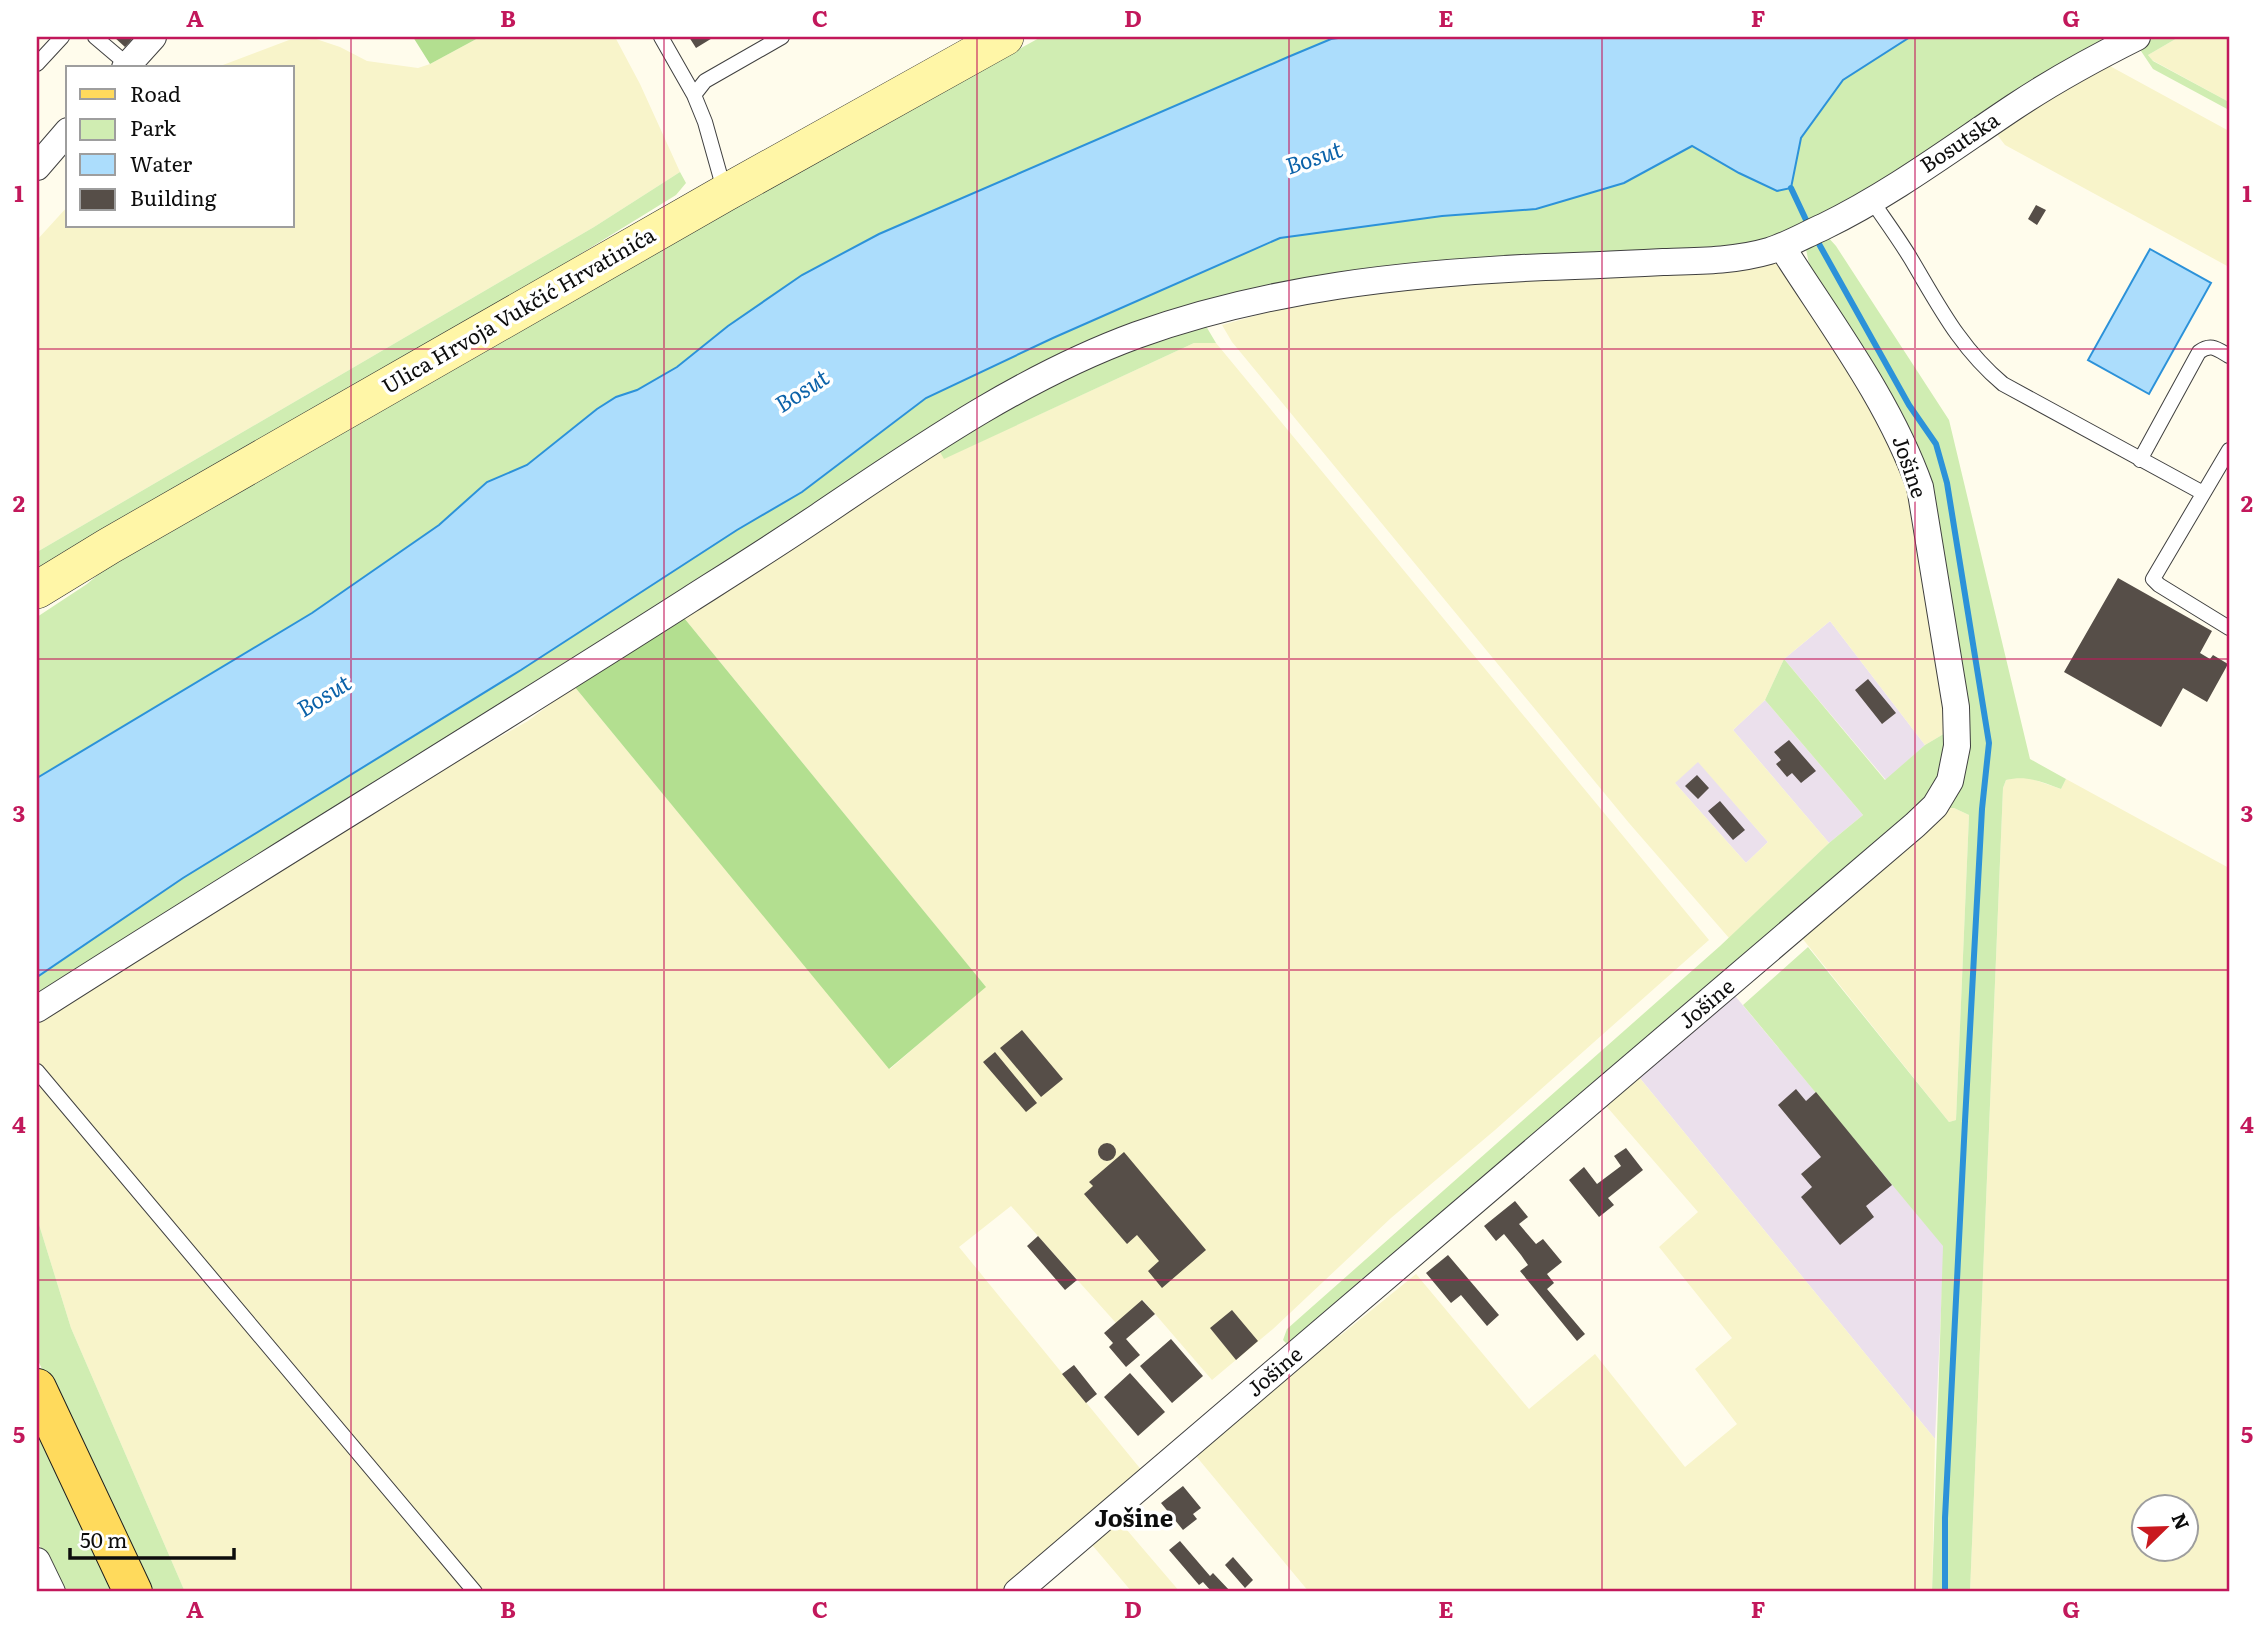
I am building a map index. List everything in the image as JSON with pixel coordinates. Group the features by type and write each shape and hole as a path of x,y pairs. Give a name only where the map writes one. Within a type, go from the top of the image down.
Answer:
{"main road":[{"name":"Ulica Hrvoja Vukčić Hrvatinića","path":"37,590 121,539 725,193 1005,37"},
{"path":"37,1388 133,1592"}],"street":[{"path":"127,66 153,37"},
{"name":"Bosutska","path":"37,1009 490,728 804,526 946,430 1014,392 1134,336 1201,315 1290,293 1374,280 1522,268 1710,260 1762,253 1782,247 1872,201 2062,77 2137,37"},
{"path":"37,166 66,133"},
{"name":"Jošine","path":"1017,1592 1916,825 1935,806 1950,781 1957,746 1956,707 1920,487 1891,418 1782,247"},
{"path":"37,1561 52,1592"}],"lane":[{"path":"37,64 62,37"},
{"path":"94,37 125,66"},
{"path":"661,37 694,95 705,122 725,193"},
{"path":"694,95 705,81 782,37"},
{"path":"1872,201 1910,256 1949,325 1970,354 1988,372 2003,384 2203,493"},
{"path":"2140,460 2199,352 2211,346 2229,356"},
{"path":"2229,450 2153,579 2229,628"},
{"path":"37,1071 475,1592"}],"shaded area":[{"path":"480,37 615,37 640,84 680,172 594,227 37,552 37,240 66,208 66,228 294,228 294,66 220,66 289,40 316,39 340,47 367,61 418,68"},
{"path":"2179,37 2229,37 2229,102 2152,60 2148,55"},
{"path":"2108,65 2229,131 2229,267 2005,145 1995,132"},
{"path":"1775,262 1782,265 1884,421 1906,469 1947,732 1925,745 1830,621 1784,659 1765,700 1733,730 1829,843 1729,938 1629,823 1232,342 1222,325 1325,296 1412,285","holes":["1698,762 1768,842 1746,863 1675,783"]},
{"path":"1194,343 1216,343 1709,940 1495,1130 1391,1218 1273,1329 1212,1380 1143,1300 1116,1323 1011,1206 959,1247 1143,1472 1002,1592 484,1592 37,1062 37,1016 318,840 528,721 574,686 890,1069 985,986 680,613 936,445 945,458"},
{"path":"1830,621 1925,745 1886,780 1784,659"},
{"path":"1765,700 1863,815 1829,843 1733,730"},
{"path":"1698,761 1768,842 1746,863 1674,782"},
{"path":"2018,777 2061,789 2066,779 2229,868 2229,1592 1970,1592 2003,788 2006,780"},
{"path":"1945,808 1954,808 1969,815 1956,1120 1949,1122 1798,933"},
{"path":"1731,991 1944,1246 1935,1439 1634,1071"},
{"path":"1634,1071 1935,1439 1932,1592 1309,1592 1191,1450 1416,1274 1529,1409 1595,1354 1685,1467 1737,1424 1695,1369 1732,1338 1659,1247 1698,1212 1601,1100"},
{"path":"37,1081 469,1592 185,1592 71,1328 37,1218"},
{"path":"1115,1516 1180,1592 1132,1592 1087,1539"}],"green space":[{"path":"413,37 480,37 430,64"},
{"path":"1041,37 1345,37 1331,39 1288,57 879,234 802,275 728,326 677,367 597,409 527,465 487,482 439,525 312,613 37,778 37,617 87,584 120,556 704,221"},
{"path":"1910,37 2118,37 1795,231 1731,248 1408,266 1072,354 37,999 37,977 183,878 521,670 737,530 802,492 926,398 1053,338 1280,238 1442,216 1536,209 1624,183 1692,146 1777,191 1791,188 1801,138 1843,80"},
{"path":"2154,37 2179,37 2148,55 2153,61 2229,102 2229,110 2153,69 2139,48"},
{"path":"680,172 686,183 676,195 564,264 537,286 37,575 37,552 594,227"},
{"path":"1827,236 1949,420 2030,759 2066,779 2061,789 2021,778 2006,780 2003,788 1970,1592 1932,1592 1943,1246 1743,1005 1808,947 1949,1122 1956,1120 1969,815 1954,808 1945,808 1963,770 1934,507 1924,460 1913,437 1811,274 1806,249"},
{"path":"1203,321 1216,343 1194,343 944,459 936,445 1023,395"},
{"path":"680,613 986,987 889,1069 574,686"},
{"path":"1784,659 1885,780 1925,745 1947,732 1947,744 1932,798 1288,1345 1283,1340 1287,1329 1720,946 1829,843 1863,815 1765,700"},
{"path":"37,1218 71,1328 185,1592 148,1592 89,1474 37,1358"},
{"path":"37,1427 117,1592 62,1592 37,1540"}],"water":[{"name":"Bosut","path":"1910,37 1843,80 1801,138 1791,188 1777,191 1692,146 1624,183 1536,209 1442,216 1280,238 1053,338 926,398 802,492 737,530 521,670 183,878 37,977 37,778 312,613 439,525 487,482 527,465 597,409 677,367 728,326 802,275 879,234 1288,57 1331,39"},
{"path":"2150,249 2211,283 2149,394 2088,360"}],"building":[{"path":"114,37 134,37 125,47"},
{"path":"689,37 714,37 696,48"},
{"path":"2036,205 2046,210 2037,225 2028,219"},
{"path":"2118,578 2212,631 2200,653 2210,659 2213,655 2228,664 2207,702 2183,688 2161,727 2064,672"},
{"path":"1868,679 1896,713 1882,724 1855,690"},
{"path":"1789,740 1816,771 1801,783 1792,773 1787,777 1776,764 1781,760 1774,752"},
{"path":"1697,775 1709,788 1698,799 1685,786"},
{"path":"1720,801 1745,830 1733,840 1708,811"},
{"path":"1022,1030 1063,1079 1041,1097 1000,1048"},
{"path":"995,1052 1037,1103 1026,1112 983,1062"},
{"path":"1796,1089 1806,1101 1816,1092 1892,1185 1866,1206 1874,1217 1840,1245 1801,1197 1812,1187 1801,1174 1821,1157 1778,1105"},
{"path":"1107,1143 1113,1146 1116,1152 1113,1158 1107,1161 1101,1158 1098,1152 1101,1146"},
{"path":"1626,1148 1643,1170 1608,1198 1614,1205 1599,1217 1569,1180 1584,1167 1597,1184 1621,1166 1614,1156"},
{"path":"1124,1152 1206,1250 1162,1288 1148,1271 1159,1261 1137,1235 1127,1244 1084,1194 1093,1186 1089,1182"},
{"path":"1515,1201 1528,1217 1519,1224 1536,1244 1543,1239 1562,1262 1547,1274 1554,1283 1547,1289 1585,1334 1577,1341 1520,1271 1528,1265 1521,1255 1504,1234 1496,1241 1484,1226"},
{"path":"1038,1236 1077,1280 1065,1290 1027,1246"},
{"path":"1448,1255 1499,1315 1487,1326 1461,1295 1451,1303 1426,1273"},
{"path":"1142,1300 1155,1314 1126,1339 1140,1355 1126,1367 1109,1347 1113,1343 1104,1333"},
{"path":"1232,1310 1258,1341 1236,1360 1210,1328"},
{"path":"1171,1339 1203,1376 1172,1403 1140,1366"},
{"path":"1074,1365 1097,1394 1086,1403 1062,1374"},
{"path":"1130,1373 1165,1412 1138,1436 1104,1397"},
{"path":"1183,1486 1201,1508 1193,1514 1197,1519 1183,1530 1161,1503"},
{"path":"1180,1541 1210,1576 1213,1573 1231,1592 1212,1592 1203,1582 1199,1585 1169,1550"},
{"path":"1233,1557 1253,1580 1245,1588 1225,1565"}],"waterway":[{"path":"1791,188 1807,222"},
{"path":"1819,244 1909,405 1936,444 1947,483 1989,743 1982,809 1965,1121 1945,1518 1945,1592"}],"district":[{"name":"Jošine","path":"1134,1519"}]}
